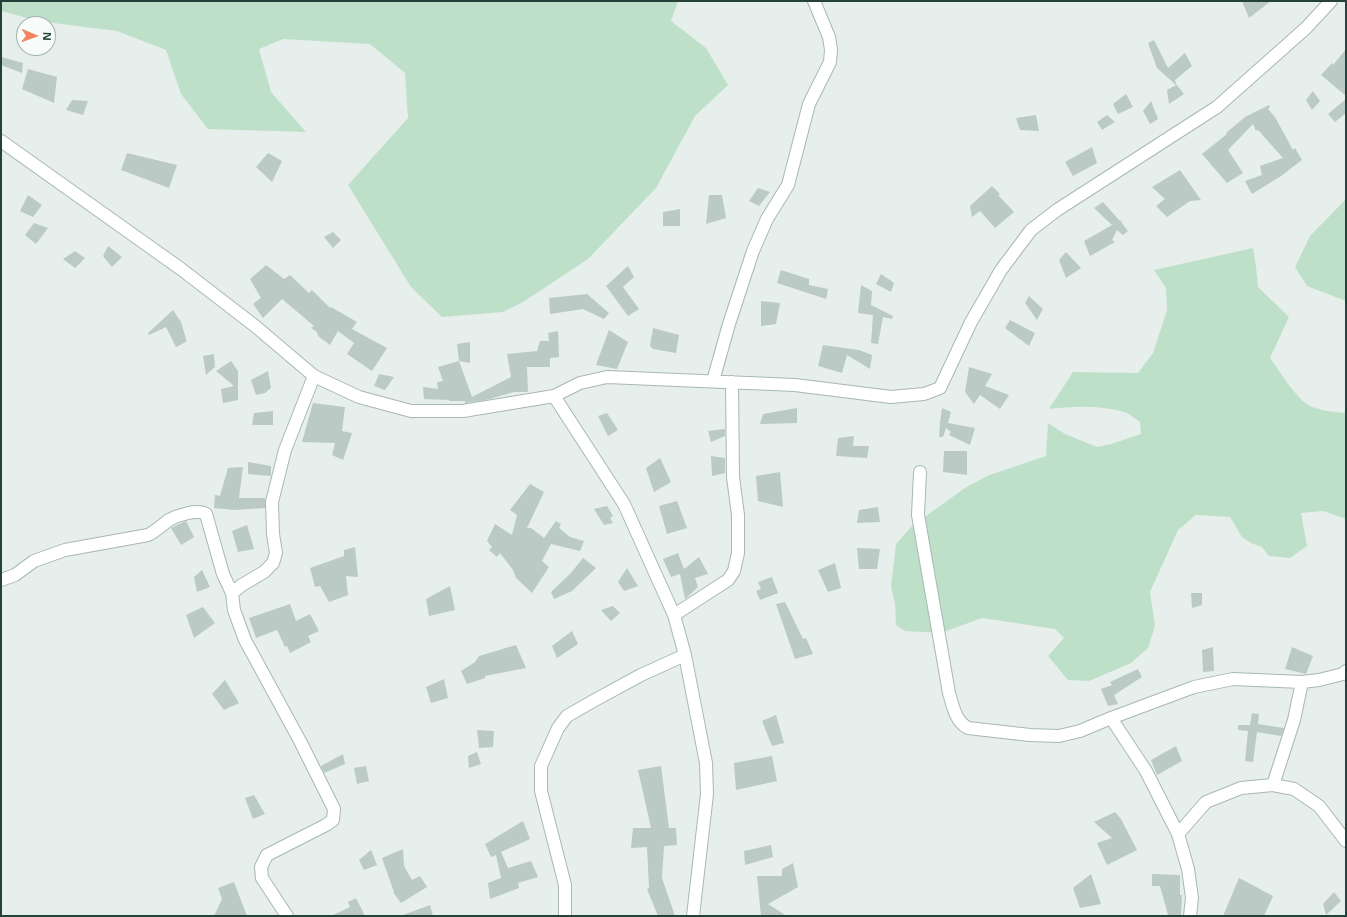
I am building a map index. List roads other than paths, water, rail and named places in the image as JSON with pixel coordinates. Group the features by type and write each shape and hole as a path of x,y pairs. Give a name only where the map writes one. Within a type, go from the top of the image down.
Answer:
{"street":[{"path":"713,381 729,324 753,251 767,219 788,184 809,104 830,62 831,50 829,37 814,1"},
{"path":"1,141 255,326 314,376 359,397 410,411 463,411 554,396 580,383 607,377 795,385 891,397 924,394 940,388 971,322 1001,270 1031,230 1057,210 1217,107 1306,28 1331,1"},
{"path":"232,593 242,585 264,572 273,563 276,554 273,534 272,502 285,450 314,376"},
{"path":"674,615 728,580 734,571 738,553 738,515 733,477 732,382"},
{"path":"554,396 624,504 674,615 685,655 706,763 707,786 693,916"},
{"path":"920,472 918,515 949,693 957,717 963,725 968,728 1030,735 1059,736 1080,731 1194,687 1233,679 1302,682 1337,676 1346,671"},
{"path":"1,580 15,576 34,561 65,550 148,535 156,531 169,520 186,513 202,512 206,514 223,574 232,593 234,610 245,640 300,741 334,810 333,820 267,855 261,867 262,878 286,916"},
{"path":"565,916 565,885 542,791 541,779 541,766 558,728 567,716 641,675 685,655"},
{"path":"1273,785 1294,720 1302,682"},
{"path":"1111,718 1146,771 1178,834 1188,869 1192,898 1190,916"},
{"path":"1178,834 1206,802 1241,788 1273,785 1294,789 1319,806 1346,841"}]}
